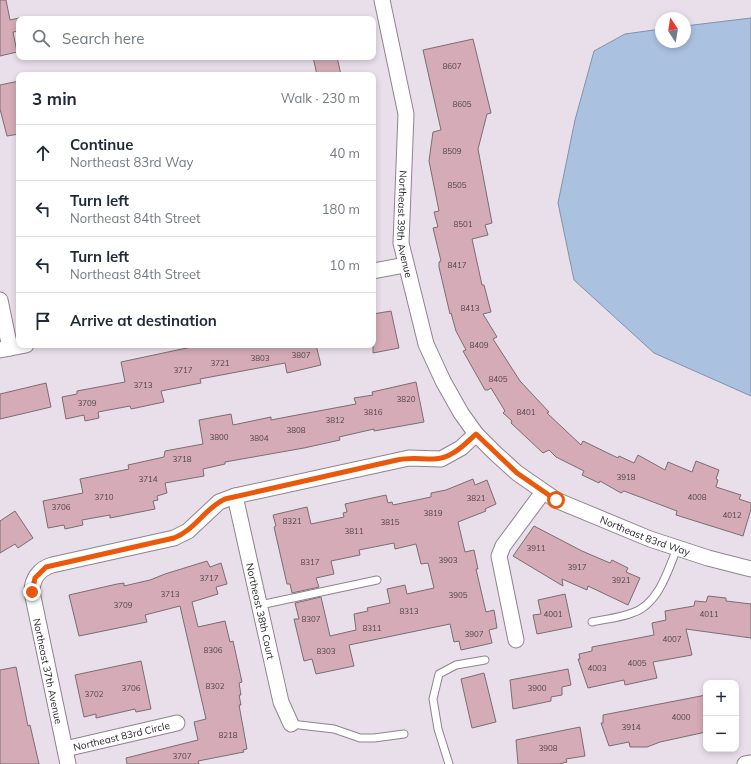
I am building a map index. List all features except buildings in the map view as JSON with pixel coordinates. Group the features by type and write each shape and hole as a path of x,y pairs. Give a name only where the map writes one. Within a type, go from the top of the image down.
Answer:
{"street":[{"name":"Northeast 39th Avenue","path":"382,0 406,114 401,243 405,265 426,344 443,381 476,434"},
{"path":"376,271 405,265"},
{"path":"0,300 5,349 16,347"},
{"path":"236,496 403,459 441,459 461,448 476,434"},
{"name":"Northeast 83rd Way","path":"476,434 517,473 543,492 583,513 677,548 751,569"},
{"path":"516,640 499,556 503,546 543,492"},
{"name":"Northeast 37th Avenue","path":"68,764 33,597 32,587 35,578 42,570 52,565 181,535 219,502 236,496"},
{"name":"Northeast 38th Court","path":"236,496 281,702 291,724"},
{"name":"Northeast 83rd Circle","path":"65,749 177,724"},
{"path":"745,764 751,763"}],"lane":[{"path":"592,622 633,613 646,606 664,581 677,548"},
{"path":"260,605 377,580"},
{"path":"449,764 438,730 432,699 439,674 456,665 485,660"},
{"path":"291,724 334,729 360,738 374,738 404,734"}],"water":[{"path":"751,18 751,396 654,353 574,280 558,203 575,120 594,51 625,34 655,30 655,48 691,48 691,25"}],"route":[{"path":"32,592 35,578 38,573 46,567 174,538 188,531 212,507 225,499 397,460 417,457 441,459 461,448 476,434 517,473 556,500"}]}
